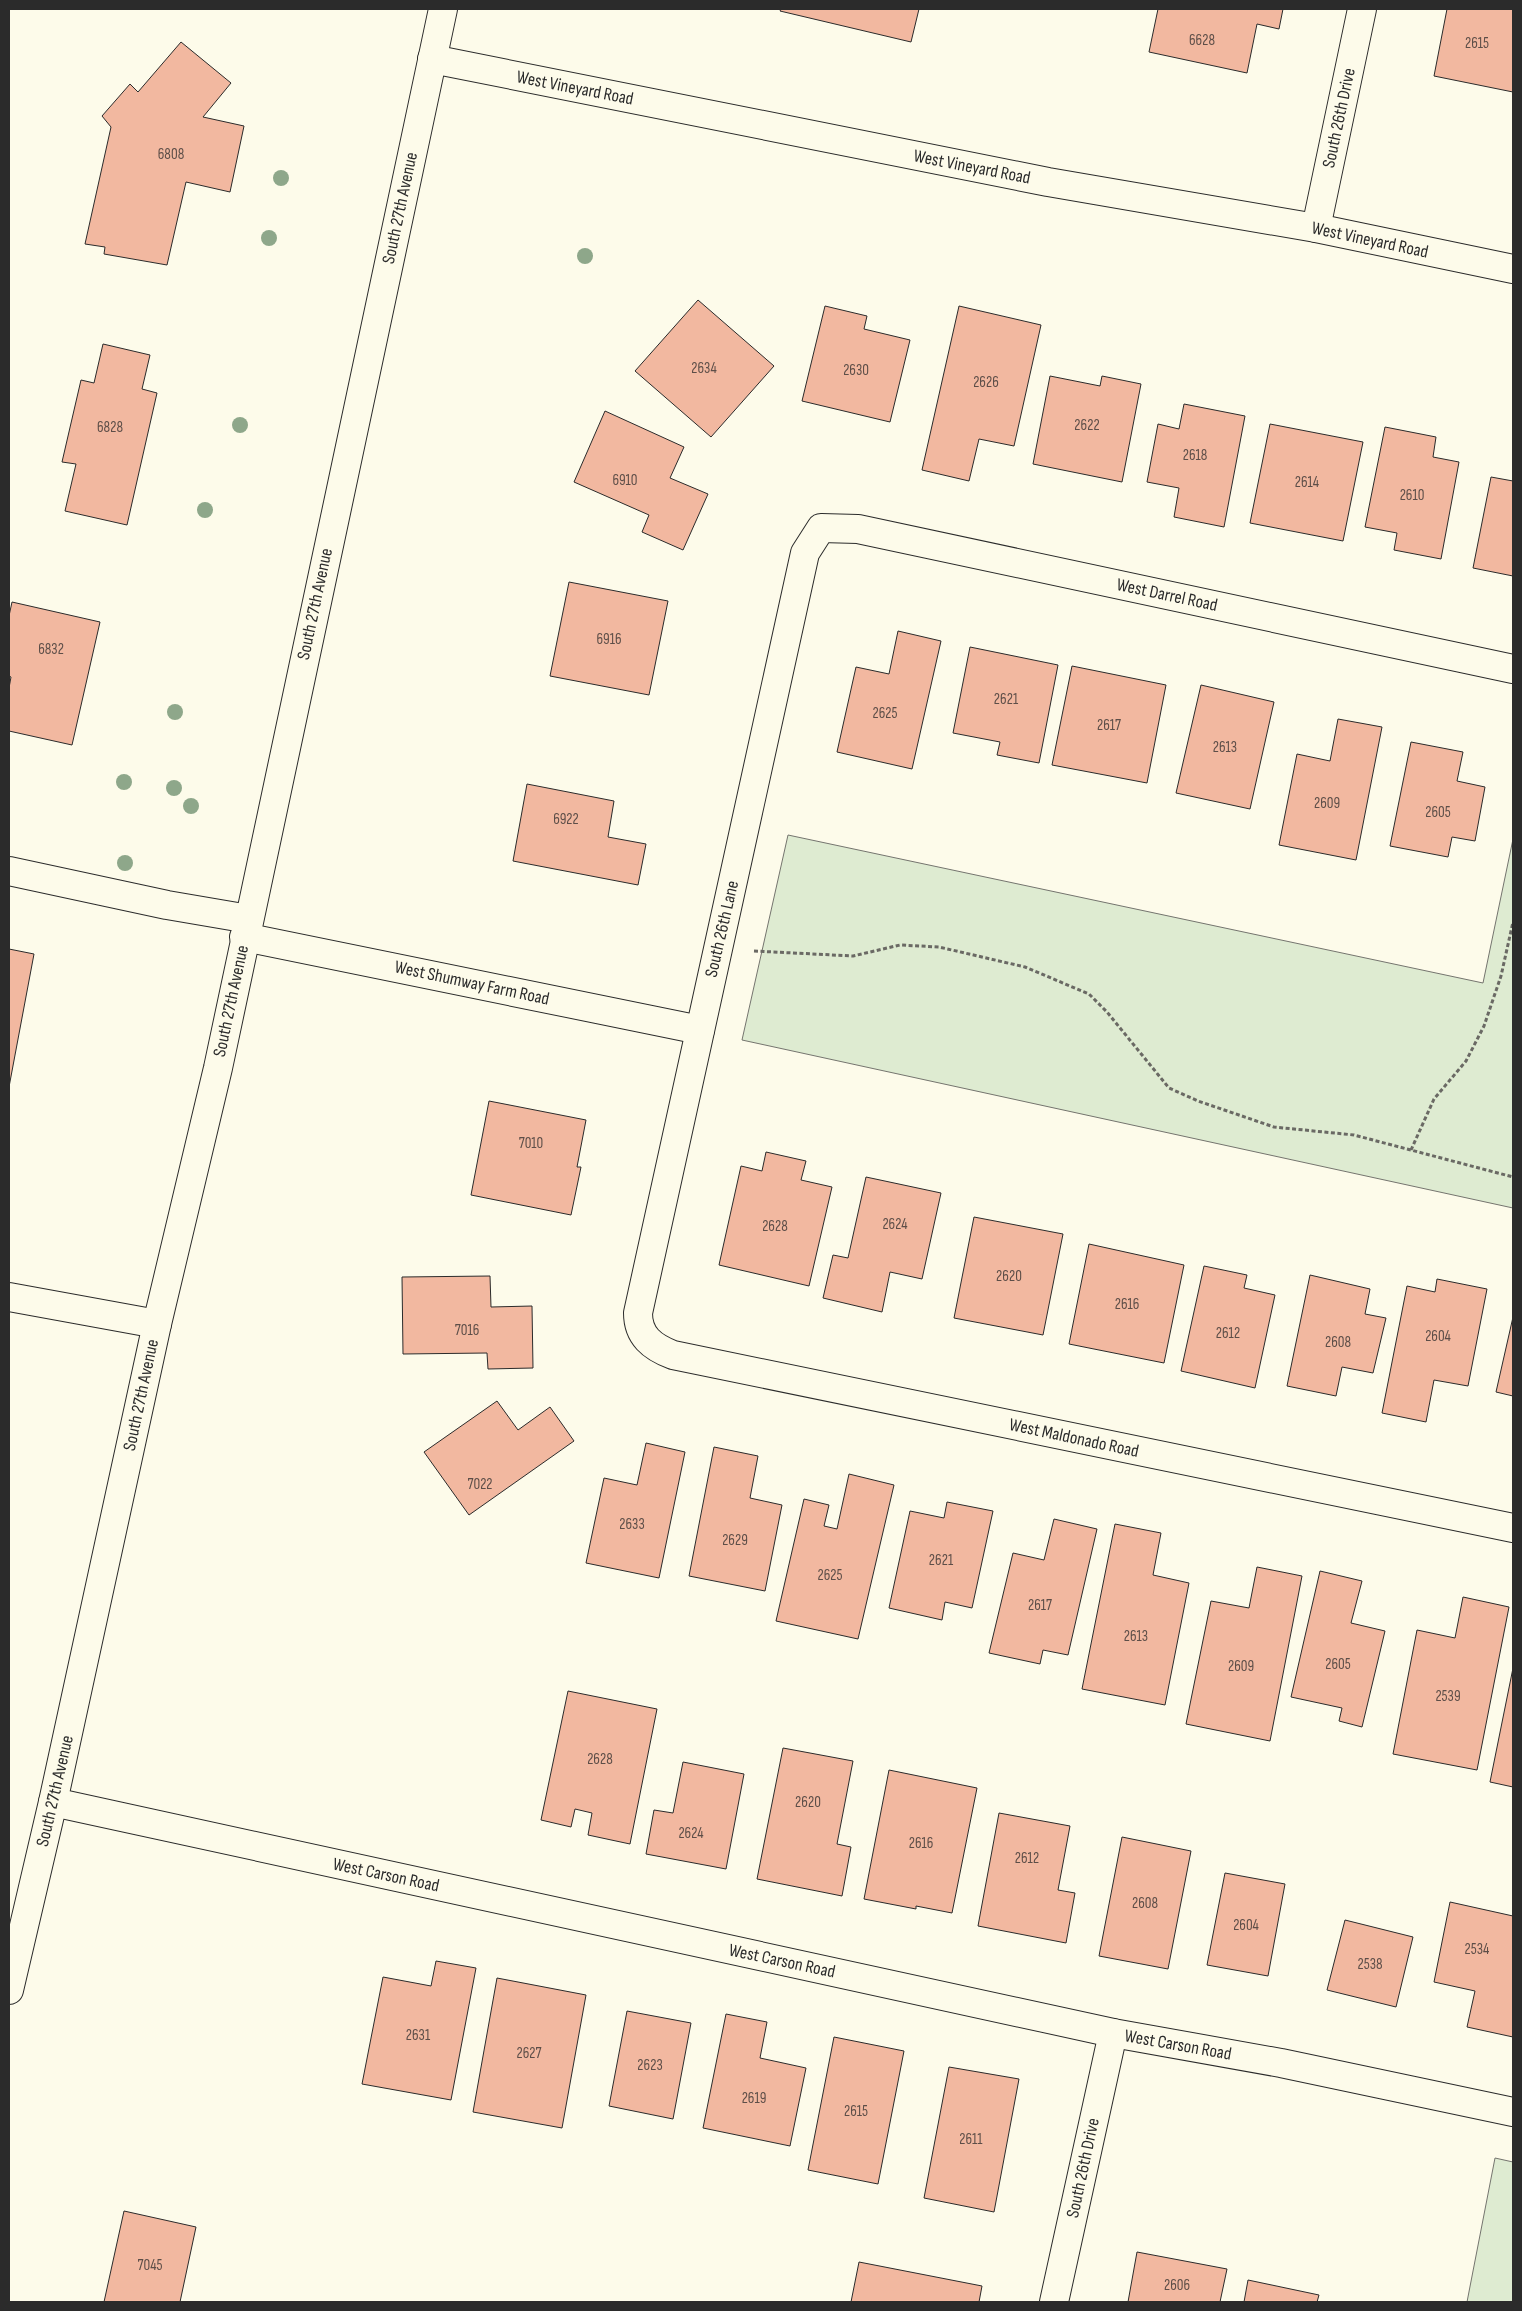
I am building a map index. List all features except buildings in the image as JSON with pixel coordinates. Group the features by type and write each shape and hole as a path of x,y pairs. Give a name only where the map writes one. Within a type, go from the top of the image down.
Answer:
{"street":[{"name":"South 27th Avenue","path":"9,1990 53,1802 157,1324 218,1068 443,9"},
{"name":"South 26th Drive","path":"1316,228 1362,9"},
{"name":"West Vineyard Road","path":"432,59 1048,182 1316,228 1513,269"},
{"name":"West Darrel Road","path":"820,528 858,529 1513,669"},
{"name":"South 26th Lane","path":"642,1333 638,1313 805,553 820,528"},
{"name":"West Shumway Farm Road","path":"9,871 167,906 247,928 700,1030"},
{"path":"9,1297 157,1324"},
{"name":"West Maldonado Road","path":"642,1333 660,1350 673,1355 1513,1528"},
{"name":"West Carson Road","path":"53,1802 1113,2033 1281,2063 1513,2112"},
{"name":"South 26th Drive","path":"1054,2302 1113,2033"}],"path":[{"path":"1411,1150 1434,1100 1466,1061 1484,1026 1501,976 1513,922"},
{"path":"718,949 853,956 900,945 939,947 1025,967 1089,994 1108,1012 1169,1088 1198,1101 1274,1127 1354,1135 1513,1177"}],"green space":[{"path":"788,835 1483,983 1513,839 1513,1208 742,1040"},
{"path":"1495,2158 1513,2162 1513,2302 1467,2302"}]}
